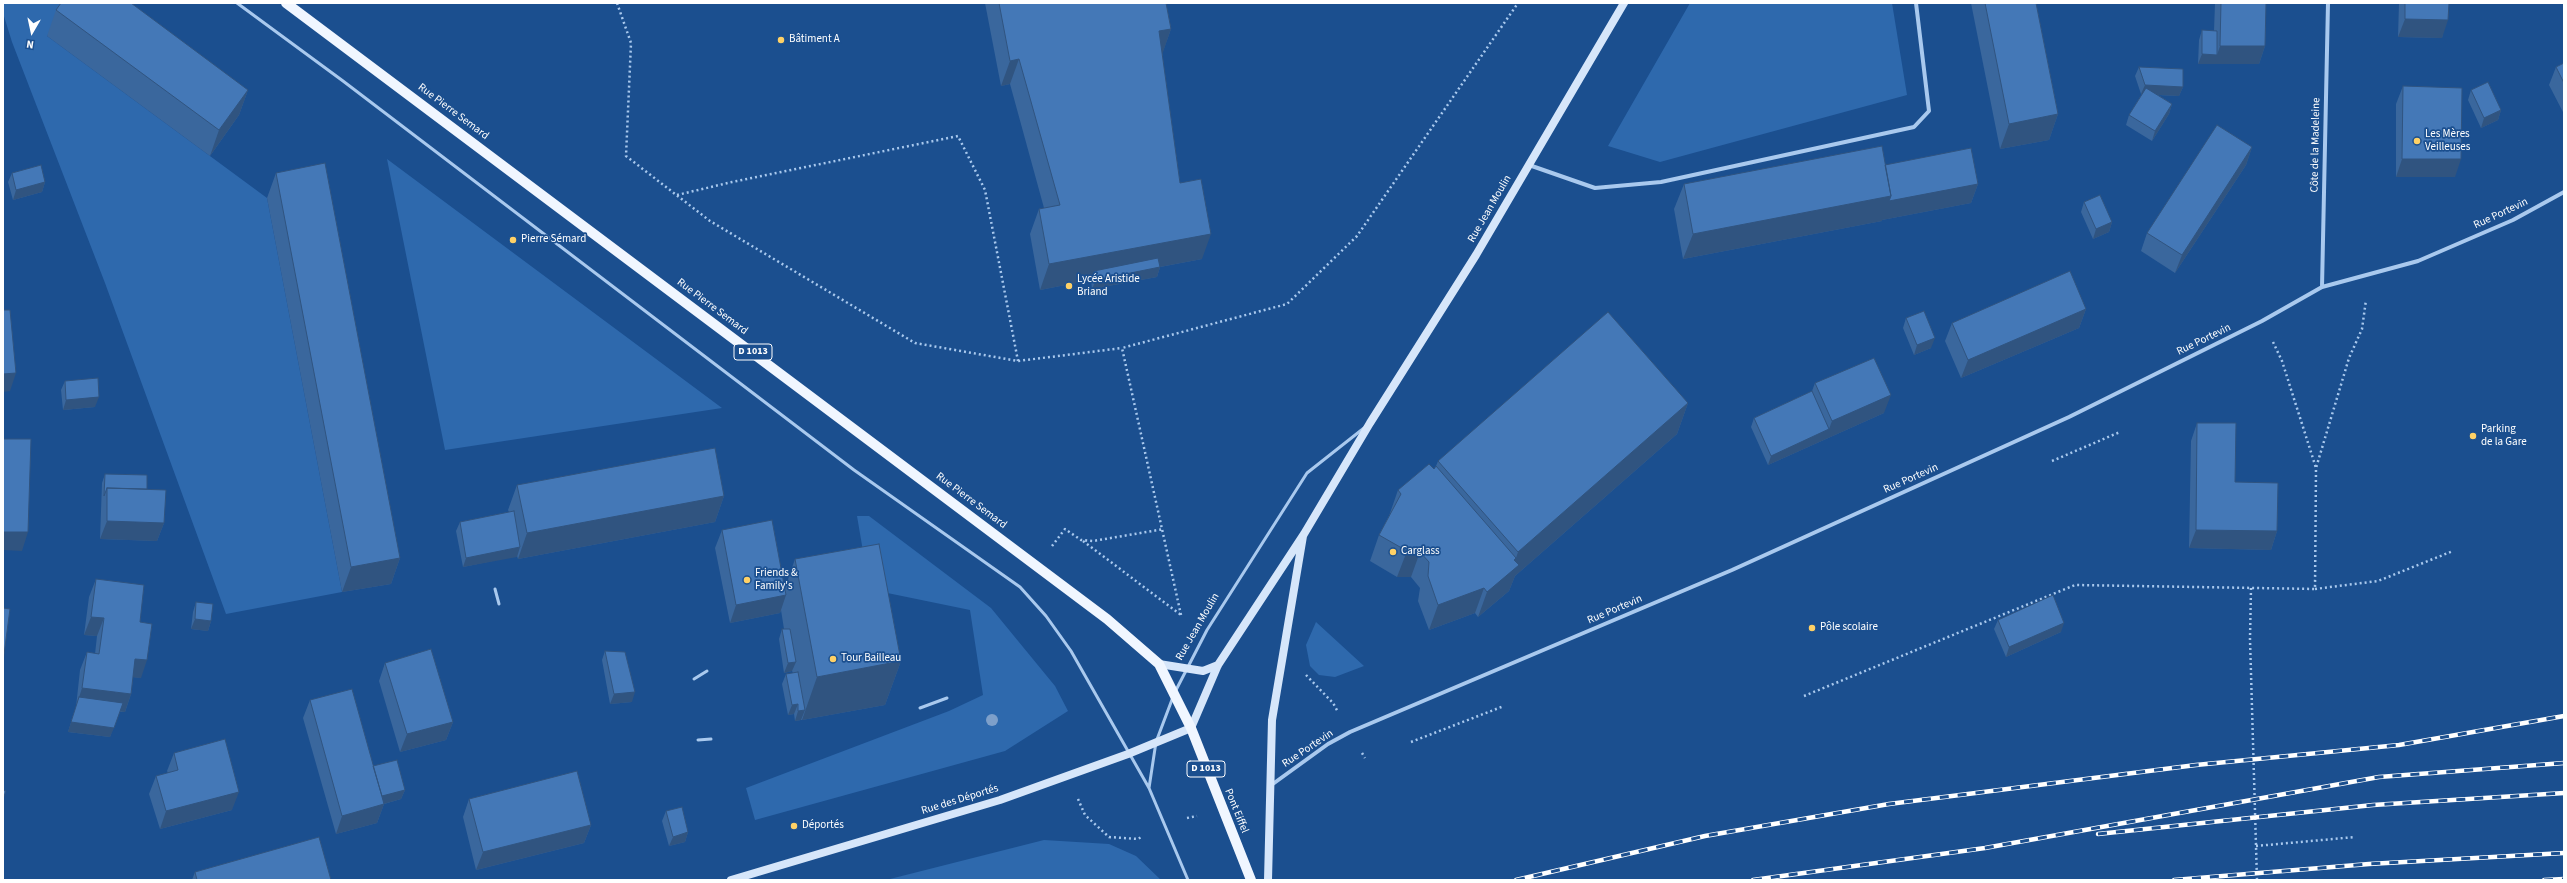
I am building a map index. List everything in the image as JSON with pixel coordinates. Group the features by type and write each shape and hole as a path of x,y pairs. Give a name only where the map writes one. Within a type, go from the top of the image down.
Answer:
{"main road":[{"name":"Rue Pierre Semard","path":"286,3 1108,619 1159,664 1175,693 1191,728"},
{"name":"Rue Jean Moulin","path":"1191,728 1218,665 1304,534 1370,423 1476,254 1624,3"},
{"name":"Rue Jean Moulin","path":"1268,788 1272,720 1304,534"},
{"path":"1159,664 1186,670 1202,671 1218,665"},
{"name":"Rue des Déportés","path":"731,880 1000,800 1128,754 1191,728"},
{"name":"Pont Eiffel","path":"1191,728 1251,880"},
{"path":"1268,788 1268,880"}],"street":[{"path":"1529,165 1595,188 1661,182 1914,127 1929,111 1916,3"},
{"name":"Côte de la Madeleine","path":"2322,287 2328,3"},
{"name":"Rue Portevin","path":"1268,788 1328,744 1350,732 1732,570 2069,417 2262,321 2322,287 2418,261 2513,220 2564,192"}],"lane":[{"path":"237,3 344,81 854,470 1020,587 1046,616 1071,651 1128,754 1149,788 1188,880"},
{"name":"Rue Jean Moulin","path":"1149,788 1156,742 1175,693 1207,630 1307,473 1370,423"},
{"path":"495,589 499,604"},
{"path":"694,679 707,671"},
{"path":"920,708 947,698"},
{"path":"698,740 711,739"}],"path":[{"path":"617,3 631,43 626,156 710,221 914,343 1018,361 1122,348 1288,304 1357,236 1518,3"},
{"path":"676,196 732,182 958,136 985,190 1018,361"},
{"path":"2262,321 2282,361 2316,468"},
{"path":"2315,589 2316,468 2350,358 2362,329"},
{"path":"1056,542 1066,530 1181,615 1164,529 1122,348"},
{"path":"2052,461 2120,432"},
{"path":"1081,540 1093,541 1164,529"},
{"path":"1804,696 2075,585 2315,589 2378,581 2453,551"},
{"path":"2251,588 2252,615 2250,639 2257,880"},
{"path":"1304,673 1333,703"},
{"path":"1411,742 1504,706"},
{"path":"1067,775 1085,815 1109,837 1138,839 1164,826"},
{"path":"2256,846 2355,838"}],"shaded area":[{"path":"3,3 71,3 47,36 267,198 342,592 226,614 105,283 12,42 3,13"},
{"path":"1690,3 1892,3 1907,95 1660,162 1608,146"},
{"path":"387,159 722,408 445,450"},
{"path":"857,516 869,516 991,608 1055,686 1068,711 1005,751 755,820 746,788 949,711 983,695 970,610 863,588 864,557"},
{"path":"1316,622 1364,666 1335,677 1319,675 1310,666 1306,645"},
{"path":"1044,840 1109,844 1136,856 1161,880 886,880"}],"building":[{"path":"61,3 131,3 248,90 219,130 56,10"},
{"path":"999,3 1166,3 1171,29 1159,31 1180,183 1201,179 1211,234 1049,264 1039,209 1060,205 1019,59 1010,61"},
{"path":"1985,3 2036,3 2058,114 2009,124"},
{"path":"2221,3 2266,3 2265,46 2220,46"},
{"path":"2405,3 2449,3 2448,20 2405,19"},
{"path":"2202,30 2217,31 2217,55 2202,54"},
{"path":"2564,63 2564,83 2556,67"},
{"path":"2139,67 2183,69 2183,87 2145,85"},
{"path":"2488,82 2501,110 2484,118 2471,90"},
{"path":"2403,86 2462,88 2461,159 2402,159"},
{"path":"2146,88 2172,104 2155,131 2129,115"},
{"path":"2217,125 2252,147 2182,255 2147,233"},
{"path":"1882,146 1891,196 1693,234 1684,184"},
{"path":"1971,148 1978,184 1889,201 1891,196 1885,165"},
{"path":"325,163 400,558 351,567 276,173"},
{"path":"41,165 45,182 16,190 12,173"},
{"path":"2100,195 2112,222 2096,229 2084,202"},
{"path":"1158,258 1160,267 1096,280 1094,271"},
{"path":"2070,271 2086,309 1968,360 1952,323"},
{"path":"3,310 10,310 16,373 3,374"},
{"path":"1924,311 1935,338 1917,345 1906,318"},
{"path":"1608,312 1688,403 1518,552 1438,461"},
{"path":"1874,358 1891,395 1832,421 1815,383"},
{"path":"98,378 99,397 66,400 65,381"},
{"path":"1812,391 1829,429 1771,456 1754,418"},
{"path":"2197,423 2236,423 2235,482 2278,483 2277,531 2196,530"},
{"path":"3,439 31,439 28,532 3,532"},
{"path":"715,448 724,496 527,533 517,485"},
{"path":"1429,464 1434,469 1436,466 1516,558 1514,560 1519,565 1487,592 1484,588 1438,605 1428,576 1429,562 1420,552 1407,551 1379,535 1401,494 1398,490"},
{"path":"105,474 147,475 147,489 107,488 104,496"},
{"path":"107,488 166,490 164,523 107,521"},
{"path":"514,511 520,547 466,558 460,522"},
{"name":"Friends & Family's","path":"772,520 786,595 736,605 722,530"},
{"path":"879,544 901,661 817,677 795,559"},
{"path":"96,579 144,585 140,622 152,624 147,660 135,659 131,694 82,688 87,652 99,654 104,618 91,617"},
{"path":"2053,595 2064,623 2009,647 1998,620"},
{"path":"196,602 213,604 211,621 195,619"},
{"path":"3,608 10,609 3,662"},
{"path":"782,629 790,629 796,662 788,663"},
{"path":"431,649 453,722 407,734 385,663"},
{"path":"605,651 625,652 635,692 614,694"},
{"path":"798,672 805,710 798,711 798,704 792,705 786,674"},
{"path":"352,689 384,804 342,816 310,700"},
{"path":"79,697 123,703 114,728 71,722"},
{"path":"225,739 239,792 166,811 156,776 178,770 174,753"},
{"path":"397,760 405,790 382,796 373,766"},
{"path":"577,771 591,825 483,852 469,799"},
{"path":"3,790 6,791 3,799"},
{"path":"682,807 688,832 673,837 666,811"},
{"path":"319,837 331,880 197,880 195,872"}],"railway":[{"path":"1516,880 1705,836 1889,804 2196,765 2399,745 2564,716"},
{"path":"1753,880 1985,848 2379,777 2564,763"},
{"path":"2098,834 2373,805 2564,793"},
{"path":"2174,880 2369,864 2564,853"},
{"path":"2544,880 2564,879"}],"place":[{"name":"Bâtiment A","path":"781,40"},
{"name":"Les Mères Veilleuses","path":"2417,141"},
{"name":"Pierre Sémard","path":"513,240"},
{"name":"Lycée Aristide Briand","path":"1069,286"},
{"name":"Parking de la Gare","path":"2473,436"},
{"name":"Carglass","path":"1393,552"},
{"name":"Friends & Family's","path":"747,580"},
{"name":"Pôle scolaire","path":"1812,628"},
{"name":"Tour Bailleau","path":"833,659"},
{"name":"Déportés","path":"794,826"}]}
